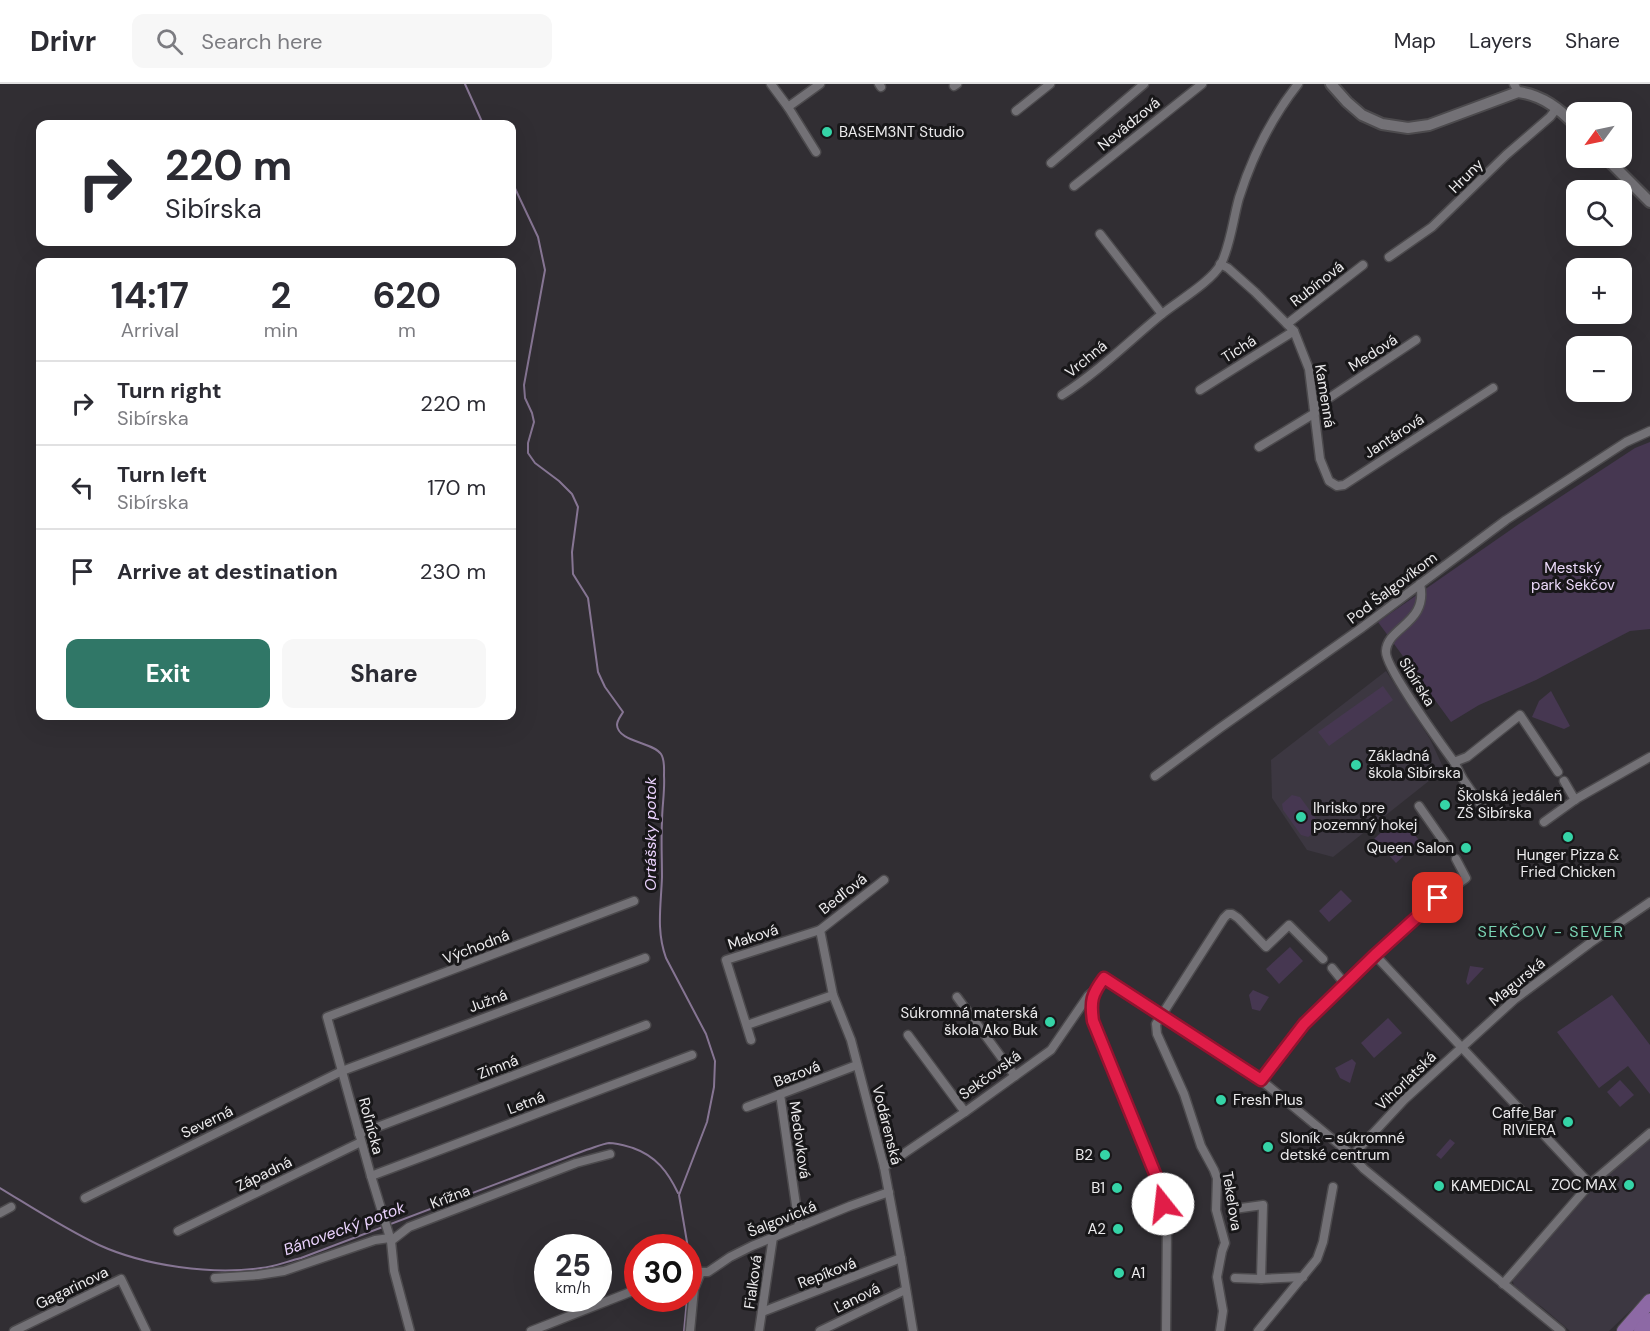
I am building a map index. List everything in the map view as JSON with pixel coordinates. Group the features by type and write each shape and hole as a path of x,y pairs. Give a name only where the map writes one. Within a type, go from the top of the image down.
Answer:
{"main road":[{"path":"1629,1330 1650,1301"},
{"path":"1629,1330 1650,1320"}],"street":[{"path":"771,84 816,152"},
{"path":"788,107 820,84"},
{"path":"1016,111 1050,84"},
{"path":"1051,163 1144,84"},
{"name":"Nevädzová","path":"1074,186 1202,84"},
{"path":"1100,234 1162,314 1210,278 1225,254 1238,200 1252,164 1283,104 1298,84"},
{"path":"1331,84 1362,115 1382,124 1408,128 1429,125 1516,88 1539,97 1566,117"},
{"name":"Hruny","path":"1389,257 1432,227 1557,108"},
{"path":"1616,168 1650,202"},
{"name":"Kamenná","path":"1220,264 1235,274 1294,331 1309,369 1320,459"},
{"name":"Rubínová","path":"1287,324 1363,265"},
{"name":"Vrchná","path":"1062,395 1162,314"},
{"name":"Tichá","path":"1200,390 1294,331"},
{"name":"Medová","path":"1259,447 1416,340"},
{"name":"Jantárová","path":"1320,459 1329,481 1337,486 1344,485 1493,388"},
{"name":"Pod Šalgovíkom","path":"1155,776 1506,520 1626,442 1650,430"},
{"name":"Sibírska","path":"1420,584 1422,595 1417,611 1411,620 1389,640 1385,648 1386,657 1406,692 1484,810"},
{"path":"1454,762 1467,756 1520,715 1558,772"},
{"path":"1544,822 1575,800 1649,760"},
{"path":"1564,781 1575,800"},
{"path":"1419,806 1449,849"},
{"path":"1261,1080 1304,1024 1438,898 1466,878 1456,859"},
{"name":"Bedľová","path":"820,930 884,880"},
{"name":"Východná","path":"327,1017 634,901"},
{"name":"Magurská","path":"1462,1046 1515,999 1650,902"},
{"path":"1323,959 1289,925 1266,947 1240,920 1232,914 1226,915 1161,1014 1261,1080 1352,1156 1364,1169 1561,1331"},
{"name":"Vodárenská","path":"820,930 833,995 851,1040 884,1167 902,1258 913,1331"},
{"name":"Maková","path":"751,1040 726,960 820,930"},
{"path":"1375,955 1590,1184"},
{"name":"Južná","path":"342,1071 645,958"},
{"path":"1332,968 1345,984"},
{"name":"Sekčovská","path":"884,1167 1051,1050 1088,996 1104,978 1161,1014"},
{"path":"1096,989 1091,1005 1093,1021 1160,1186 1167,1225 1166,1331"},
{"path":"747,1025 833,995"},
{"path":"957,998 1015,1076"},
{"name":"Tekeľova","path":"1161,1014 1156,1024 1157,1034 1184,1094 1201,1146 1217,1178 1216,1210 1225,1243 1217,1277 1223,1311 1220,1331"},
{"name":"Roľnícka","path":"327,1017 390,1237"},
{"name":"Zimná","path":"360,1138 646,1025"},
{"path":"908,1035 965,1112"},
{"name":"Vihorlatská","path":"1352,1156 1404,1100 1462,1046"},
{"name":"Letná","path":"371,1176 692,1055"},
{"name":"Bazová","path":"747,1107 857,1065"},
{"name":"Severná","path":"86,1198 342,1071"},
{"name":"Medovková","path":"780,1094 799,1226"},
{"path":"1503,1284 1590,1184 1650,1133"},
{"name":"Západná","path":"178,1232 360,1138"},
{"name":"Krížna","path":"390,1237 409,1227 576,1163 610,1154"},
{"path":"1258,1331 1317,1259 1323,1242 1333,1187"},
{"name":"Šalgovická","path":"702,1271 708,1272 730,1257 799,1226 889,1192"},
{"name":"Tekeľova","path":"1234,1209 1263,1205 1261,1279"},
{"path":"0,1213 11,1207"},
{"path":"215,1278 233,1278 284,1271 390,1237 394,1271 410,1331"},
{"name":"Fialková","path":"759,1331 773,1237"},
{"name":"Repíková","path":"762,1312 902,1258"},
{"path":"1235,1278 1304,1277"},
{"name":"Gagarinova","path":"14,1331 121,1279 146,1331"},
{"name":"Ľanová","path":"820,1331 903,1291 906,1292"},
{"path":"531,1331 624,1294"},
{"path":"690,1331 692,1312"}],"shaded area":[{"name":"Základná škola Sibírska","path":"1386,671 1430,739 1444,769 1333,857 1307,850 1272,798 1271,760"},
{"path":"1650,1133 1650,1292 1609,1331 1570,1331 1542,1307 1515,1289 1511,1275 1590,1184"}],"green space":[{"name":"Mestský park Sekčov","path":"1650,442 1650,629 1630,631 1536,680 1479,705 1451,722 1378,622 1519,524 1635,448"},
{"path":"1383,686 1393,700 1329,746 1318,732"},
{"path":"1551,691 1570,726 1564,729 1532,717 1539,701"},
{"name":"Ihrisko pre pozemný hokej","path":"1292,795 1300,797 1319,823 1319,830 1308,837 1301,835 1283,810 1282,804"},
{"path":"1398,817 1420,841 1396,863 1374,839"},
{"path":"1341,890 1352,901 1329,922 1319,911"},
{"path":"1290,947 1303,961 1279,984 1266,969"},
{"path":"1470,966 1484,968 1468,985 1466,982"},
{"path":"1253,990 1269,997 1260,1011 1252,1009 1249,995"},
{"path":"1612,995 1650,1045 1650,1094 1628,1066 1599,1088 1557,1032"},
{"path":"1388,1018 1402,1033 1374,1058 1361,1043"},
{"path":"1352,1059 1356,1063 1350,1083 1340,1078 1335,1068"},
{"path":"1620,1080 1634,1095 1620,1107 1607,1092"},
{"path":"1450,1139 1455,1143 1441,1159 1436,1155"}],"waterway":[{"name":"Ortášsky potok","path":"465,84 481,120"},
{"name":"Ortášsky potok","path":"516,190 538,237 545,270 524,385 525,398 534,422 528,443 528,453 535,463 572,494 578,507 572,552 573,574 588,598 598,672 605,687 623,712 617,723 619,731 657,750 663,759 661,938 666,958 706,1034 715,1061 714,1087 707,1122 679,1195 686,1234"},
{"name":"Bánovecký potok","path":"0,1188 74,1232 117,1252 179,1267 221,1270 266,1267 301,1258 609,1143 633,1148 655,1160 670,1178 678,1193"},
{"name":"Ortášsky potok","path":"684,1331 686,1312"}],"place":[{"name":"BASEM3NT Studio","path":"827,132"},
{"name":"Základná škola Sibírska","path":"1356,765"},
{"name":"Školská jedáleň ZŠ Sibírska","path":"1445,805"},
{"name":"Ihrisko pre pozemný hokej","path":"1301,817"},
{"name":"Hunger Pizza & Fried Chicken","path":"1568,837"},
{"name":"Queen Salon","path":"1466,848"},
{"name":"Súkromná materská škola Ako Buk","path":"1050,1022"},
{"name":"Fresh Plus","path":"1221,1100"},
{"name":"Caffe Bar RIVIERA","path":"1568,1122"},
{"name":"Sloník - súkromné detské centrum","path":"1268,1147"},
{"name":"B2","path":"1105,1155"},
{"name":"ZOC MAX","path":"1629,1185"},
{"name":"KAMEDICAL","path":"1439,1186"},
{"name":"B1","path":"1117,1188"},
{"name":"A2","path":"1118,1229"},
{"name":"A1","path":"1119,1273"}],"district":[{"name":"SEKČOV - SEVER","path":"1551,931"}],"route":[{"path":"1163,1204 1160,1186 1093,1021 1091,1005 1096,989 1104,978 1261,1080 1304,1024 1438,898"}]}
